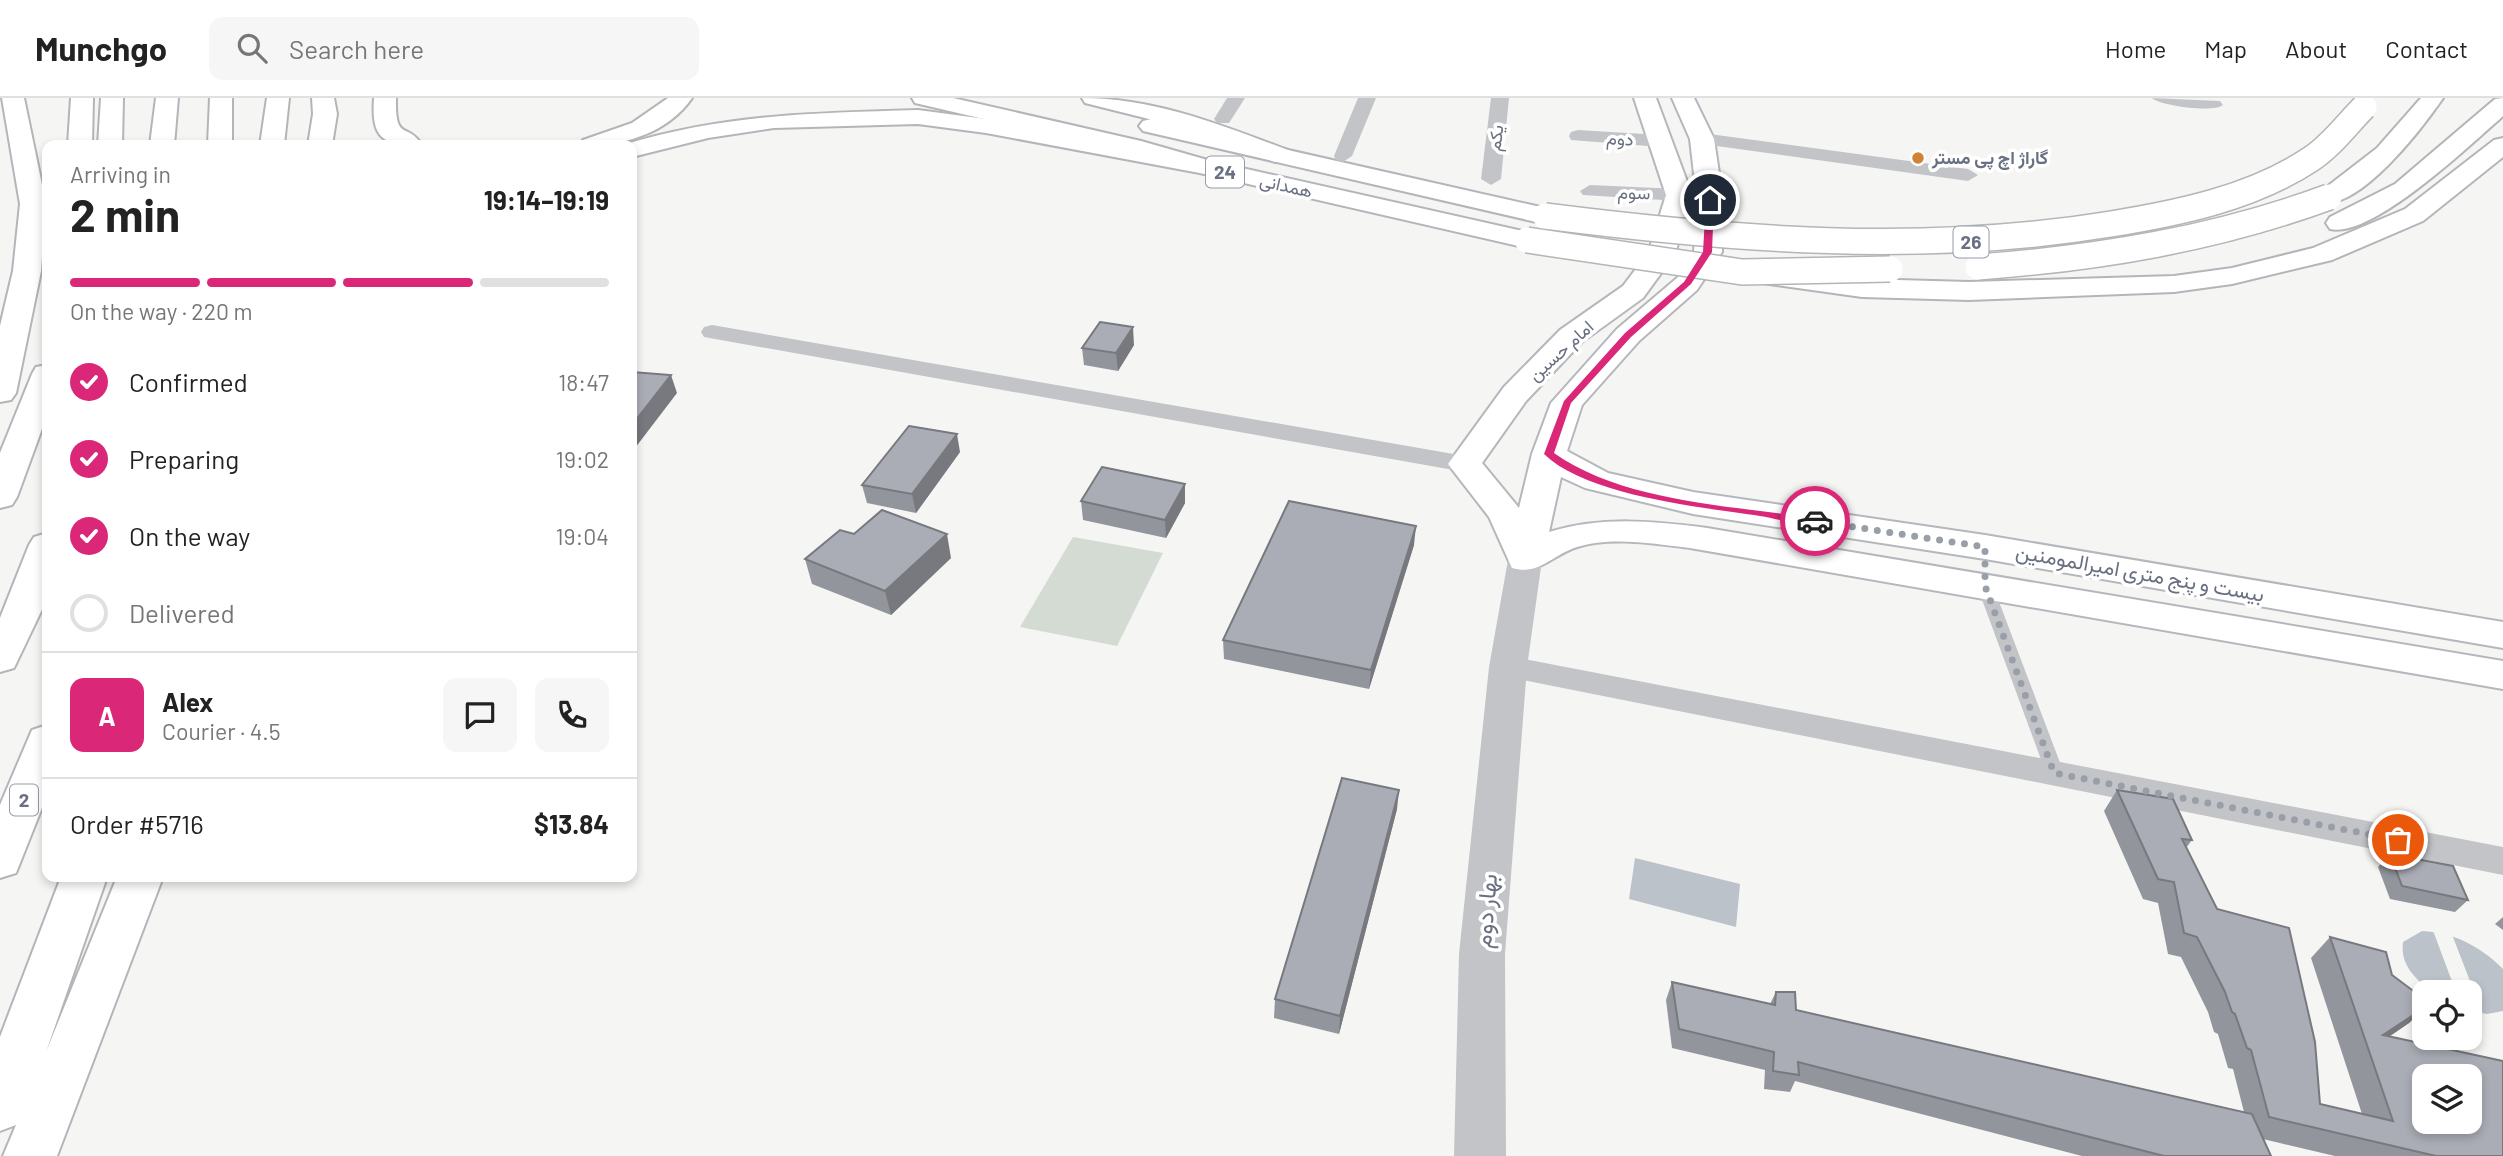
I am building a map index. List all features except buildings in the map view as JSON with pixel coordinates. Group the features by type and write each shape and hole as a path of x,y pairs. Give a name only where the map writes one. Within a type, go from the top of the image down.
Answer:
{"main road":[{"path":"0,393 27,271 33,204 13,98"},
{"path":"80,140 82,98"},
{"path":"110,140 113,98"},
{"path":"163,140 167,98"},
{"path":"220,140 221,98"},
{"path":"273,140 278,98"},
{"path":"321,140 325,114 323,98"},
{"path":"370,98 385,110 395,136 402,140"},
{"path":"611,140 662,117 681,98"},
{"name":"همدانی","path":"923,98 1141,148 1205,167 1527,240"},
{"name":"همدانی","path":"1027,98 1545,216"},
{"path":"1093,98 1197,124 1284,157"},
{"path":"1645,98 1679,195"},
{"name":"امام حسین","path":"1525,560 1549,454 1567,402 1628,335 1687,284 1707,252 1710,200 1702,139 1683,98"},
{"name":"26","path":"1527,240 1742,272 1954,269 2074,260 2214,236 2269,220 2329,197 2362,176 2388,154 2432,98"},
{"name":"26","path":"1545,216 1759,240 1880,245 1939,244 2081,232 2198,209 2252,189 2314,157 2368,101"},
{"path":"2069,289 2232,257 2345,221 2404,189 2503,104"},
{"path":"637,149 708,131 774,121 918,117 986,126 1128,155 1205,167"},
{"path":"1742,272 1862,288 1969,291 2174,284 2232,276 2322,254 2414,215 2503,145"},
{"name":"امام حسین","path":"1465,464 1515,394 1562,346 1633,292 1661,254 1679,195"},
{"path":"0,402 42,301"},
{"path":"0,497 42,387"},
{"name":"بیست و پنج متری امیرالمومنین","path":"1549,454 1570,469 1597,481 1652,495 1985,547 2503,635"},
{"path":"1465,464 1506,514 1525,560 1564,539 1592,534 1663,534"},
{"path":"1652,495 1620,501 1611,510 1615,521 1663,534"},
{"name":"بیست و پنج متری امیرالمومنین","path":"1663,534 2503,675"},
{"path":"1985,547 1985,586"},
{"path":"0,658 28,600 42,559"},
{"name":"2","path":"0,860 42,754"},
{"path":"0,1106 82,882"},
{"path":"30,1156 138,882"}],"street":[{"path":"1223,119 1236,98"},
{"path":"1343,156 1367,98"},
{"name":"یکم","path":"1491,179 1500,98"},
{"path":"2161,98 2214,105"},
{"name":"دوم","path":"1578,136 1661,141"},
{"path":"1702,139 1968,175"},
{"name":"سوم","path":"1590,191 1679,195"},
{"path":"712,332 1465,464"},
{"name":"امام حسین","path":"1508,667 1525,560"},
{"path":"1508,667 2503,861"},
{"name":"بهار دوم","path":"1480,1156 1482,954 1508,667"}],"lane":[{"path":"1985,586 2054,773"}],"shaded area":[{"path":"1073,537 1163,553 1117,646 1020,627"},
{"path":"1635,858 1740,884 1736,927 1629,899"},
{"path":"2422,931 2434,932 2466,942 2485,954 2503,969 2503,1011 2482,1013 2482,980 2418,980 2406,964 2403,942"}],"pier":[{"path":"2432,928 2451,932 2470,980 2452,980"}],"way so far":[{"path":"1815,521 1985,547 1985,586 2054,773 2398,840"}],"place":[{"name":"گاراژ اچ پی مستر","path":"1918,158"}],"route":[{"path":"1710,200 1707,252 1687,284 1628,335 1567,402 1549,454 1570,469 1597,481 1652,495 1815,521"}]}
